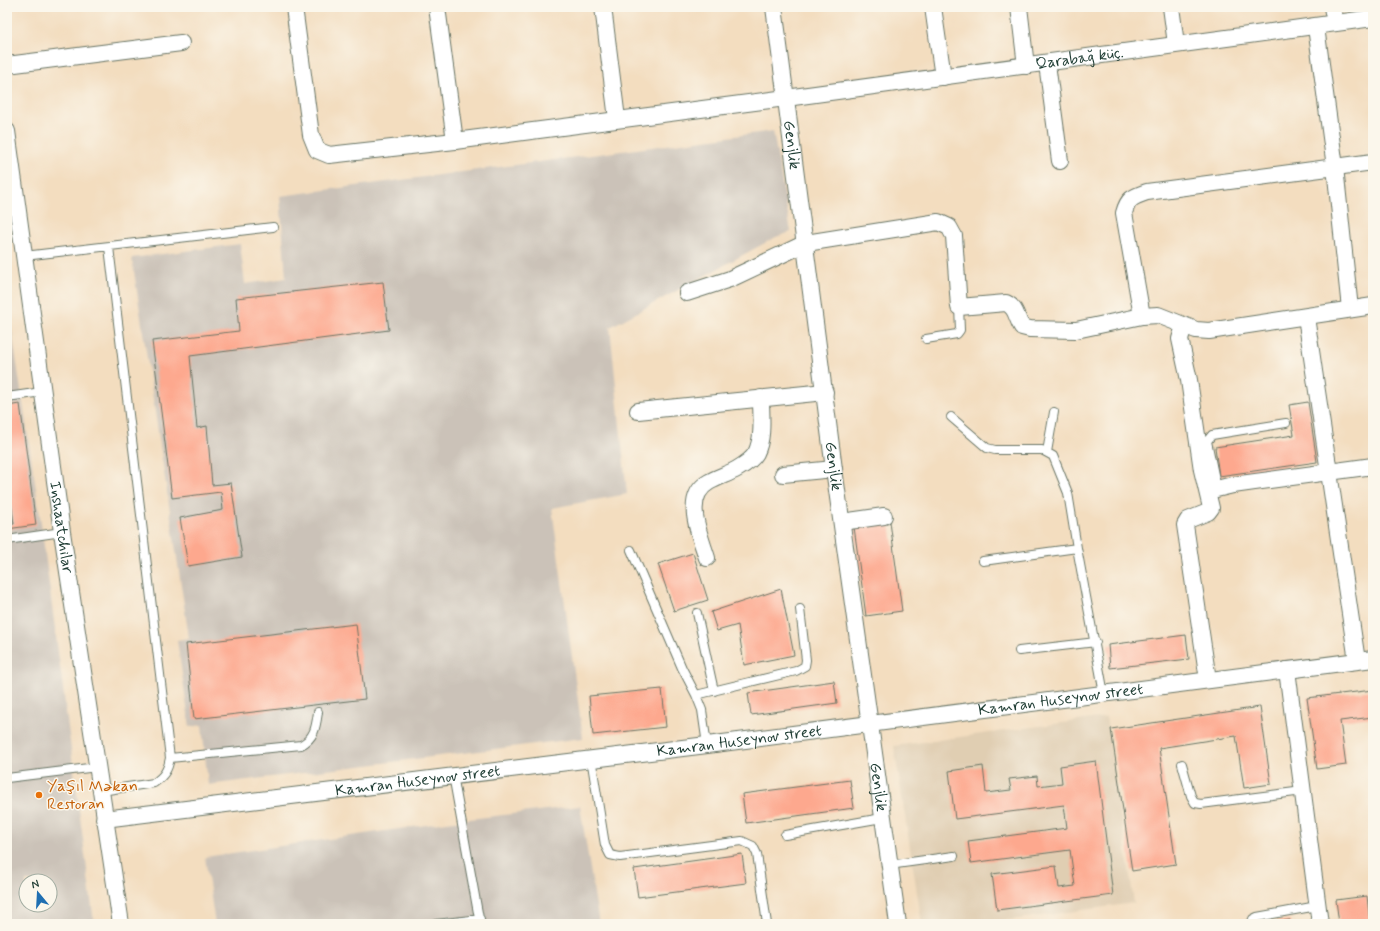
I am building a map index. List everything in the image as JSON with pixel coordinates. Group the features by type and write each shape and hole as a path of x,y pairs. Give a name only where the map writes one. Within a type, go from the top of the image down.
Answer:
{"street":[{"name":"Qarabağ küç.","path":"294,7 311,135 317,150 329,154 455,141 786,98 1047,64 1176,44 1316,27 1373,18"},
{"path":"437,7 455,141"},
{"path":"603,7 617,119"},
{"name":"Genjlik","path":"774,7 806,243 834,468 898,924"},
{"path":"932,7 943,77"},
{"path":"1019,7 1026,66"},
{"path":"1170,7 1176,44"},
{"path":"1332,7 1335,23"},
{"path":"1316,27 1336,167 1350,309"},
{"path":"7,65 181,44"},
{"path":"1047,64 1060,160"},
{"name":"Inshaatchilar","path":"7,131 62,532 104,819 122,924"},
{"path":"1142,316 1124,213 1127,202 1134,196 1147,192 1373,162"},
{"path":"687,293 730,279 806,243 938,222 949,227 954,236 959,307 1006,304 1012,306 1016,311 1022,327 1042,331 1076,330 1142,316 1158,315 1196,330 1209,331 1373,306"},
{"path":"1306,317 1357,661"},
{"path":"1184,326 1180,339 1189,380 1202,470 1212,490 1211,508 1208,512 1188,520 1186,525 1208,680"},
{"path":"638,411 825,392"},
{"path":"707,558 698,526 695,498 700,488 709,482 733,472 747,463 756,453 761,437 761,398"},
{"path":"1212,490 1373,466"},
{"path":"783,474 834,468"},
{"path":"842,522 884,516"},
{"name":"Kamran Huseynov street","path":"104,819 591,758 707,745 1373,659"},
{"path":"1287,670 1320,924"}],"lane":[{"path":"24,256 273,227"},
{"path":"101,791 154,783 161,778 168,769 170,758 109,246"},
{"path":"926,339 957,334 960,330 959,307"},
{"path":"7,397 42,392"},
{"path":"1048,452 1054,412"},
{"path":"951,417 987,448 1048,452 1053,456 1067,489 1096,642 1104,694"},
{"path":"1212,490 1207,442 1212,435 1286,423"},
{"path":"7,540 62,532"},
{"path":"983,561 1077,548"},
{"path":"631,550 682,668 702,710 707,745"},
{"path":"696,695 796,671 805,666 806,660 800,609"},
{"path":"697,613 714,691"},
{"path":"1019,651 1096,642"},
{"path":"170,758 301,745 309,741 315,731 318,712"},
{"path":"591,758 605,845 610,855 620,857 742,841 753,846 757,854 767,924"},
{"path":"1182,764 1190,796 1195,803 1202,804 1302,791"},
{"path":"7,778 97,767"},
{"path":"436,924 480,922 454,775"},
{"path":"785,836 882,818"},
{"path":"889,865 954,856"},
{"path":"1251,924 1253,919 1257,917 1317,906"}],"shaded area":[{"path":"773,131 791,232 776,237 610,327 627,494 552,508 583,738 208,785 202,725 190,727 177,640 189,638 132,258 240,244 245,284 286,278 280,196"},
{"path":"7,298 40,516 94,922 89,924 7,924"},
{"path":"1106,717 1134,903 982,924 922,924 894,746"},
{"path":"580,806 599,924 215,924 205,857 461,820"}],"building":[{"path":"383,282 389,330 190,356 197,428 207,426 212,485 231,483 242,557 188,566 180,518 223,510 221,492 172,498 152,341 239,331 236,298"},
{"path":"1308,402 1317,462 1219,476 1215,447 1294,435 1289,405"},
{"path":"20,404 36,525 7,529 7,525 14,524 7,474 7,406"},
{"path":"890,522 902,611 866,616 854,527"},
{"path":"693,553 708,600 674,611 658,564"},
{"path":"781,589 794,655 744,665 738,625 717,631 711,612"},
{"path":"356,624 365,699 194,719 186,644"},
{"path":"1186,635 1189,659 1110,668 1108,645"},
{"path":"834,681 837,703 751,715 748,693"},
{"path":"662,689 666,727 593,735 589,696"},
{"path":"1373,690 1373,717 1340,721 1346,765 1317,769 1307,698"},
{"path":"1260,707 1271,784 1244,788 1236,736 1159,748 1176,864 1132,871 1111,729"},
{"path":"1096,761 1113,895 997,910 992,874 1056,866 1059,888 1075,886 1070,850 971,863 968,841 1067,828 1064,805 955,819 949,771 983,766 986,793 1011,790 1009,779 1037,776 1038,786 1062,783 1060,766"},
{"path":"850,780 854,808 746,823 742,794"},
{"path":"742,854 746,883 638,897 634,869"},
{"path":"1367,896 1370,924 1339,924 1336,900"},
{"path":"1290,920 1290,924 1267,924 1267,923"}],"place":[{"name":"Yaşıl Məkan Restoran","path":"39,795"}]}
